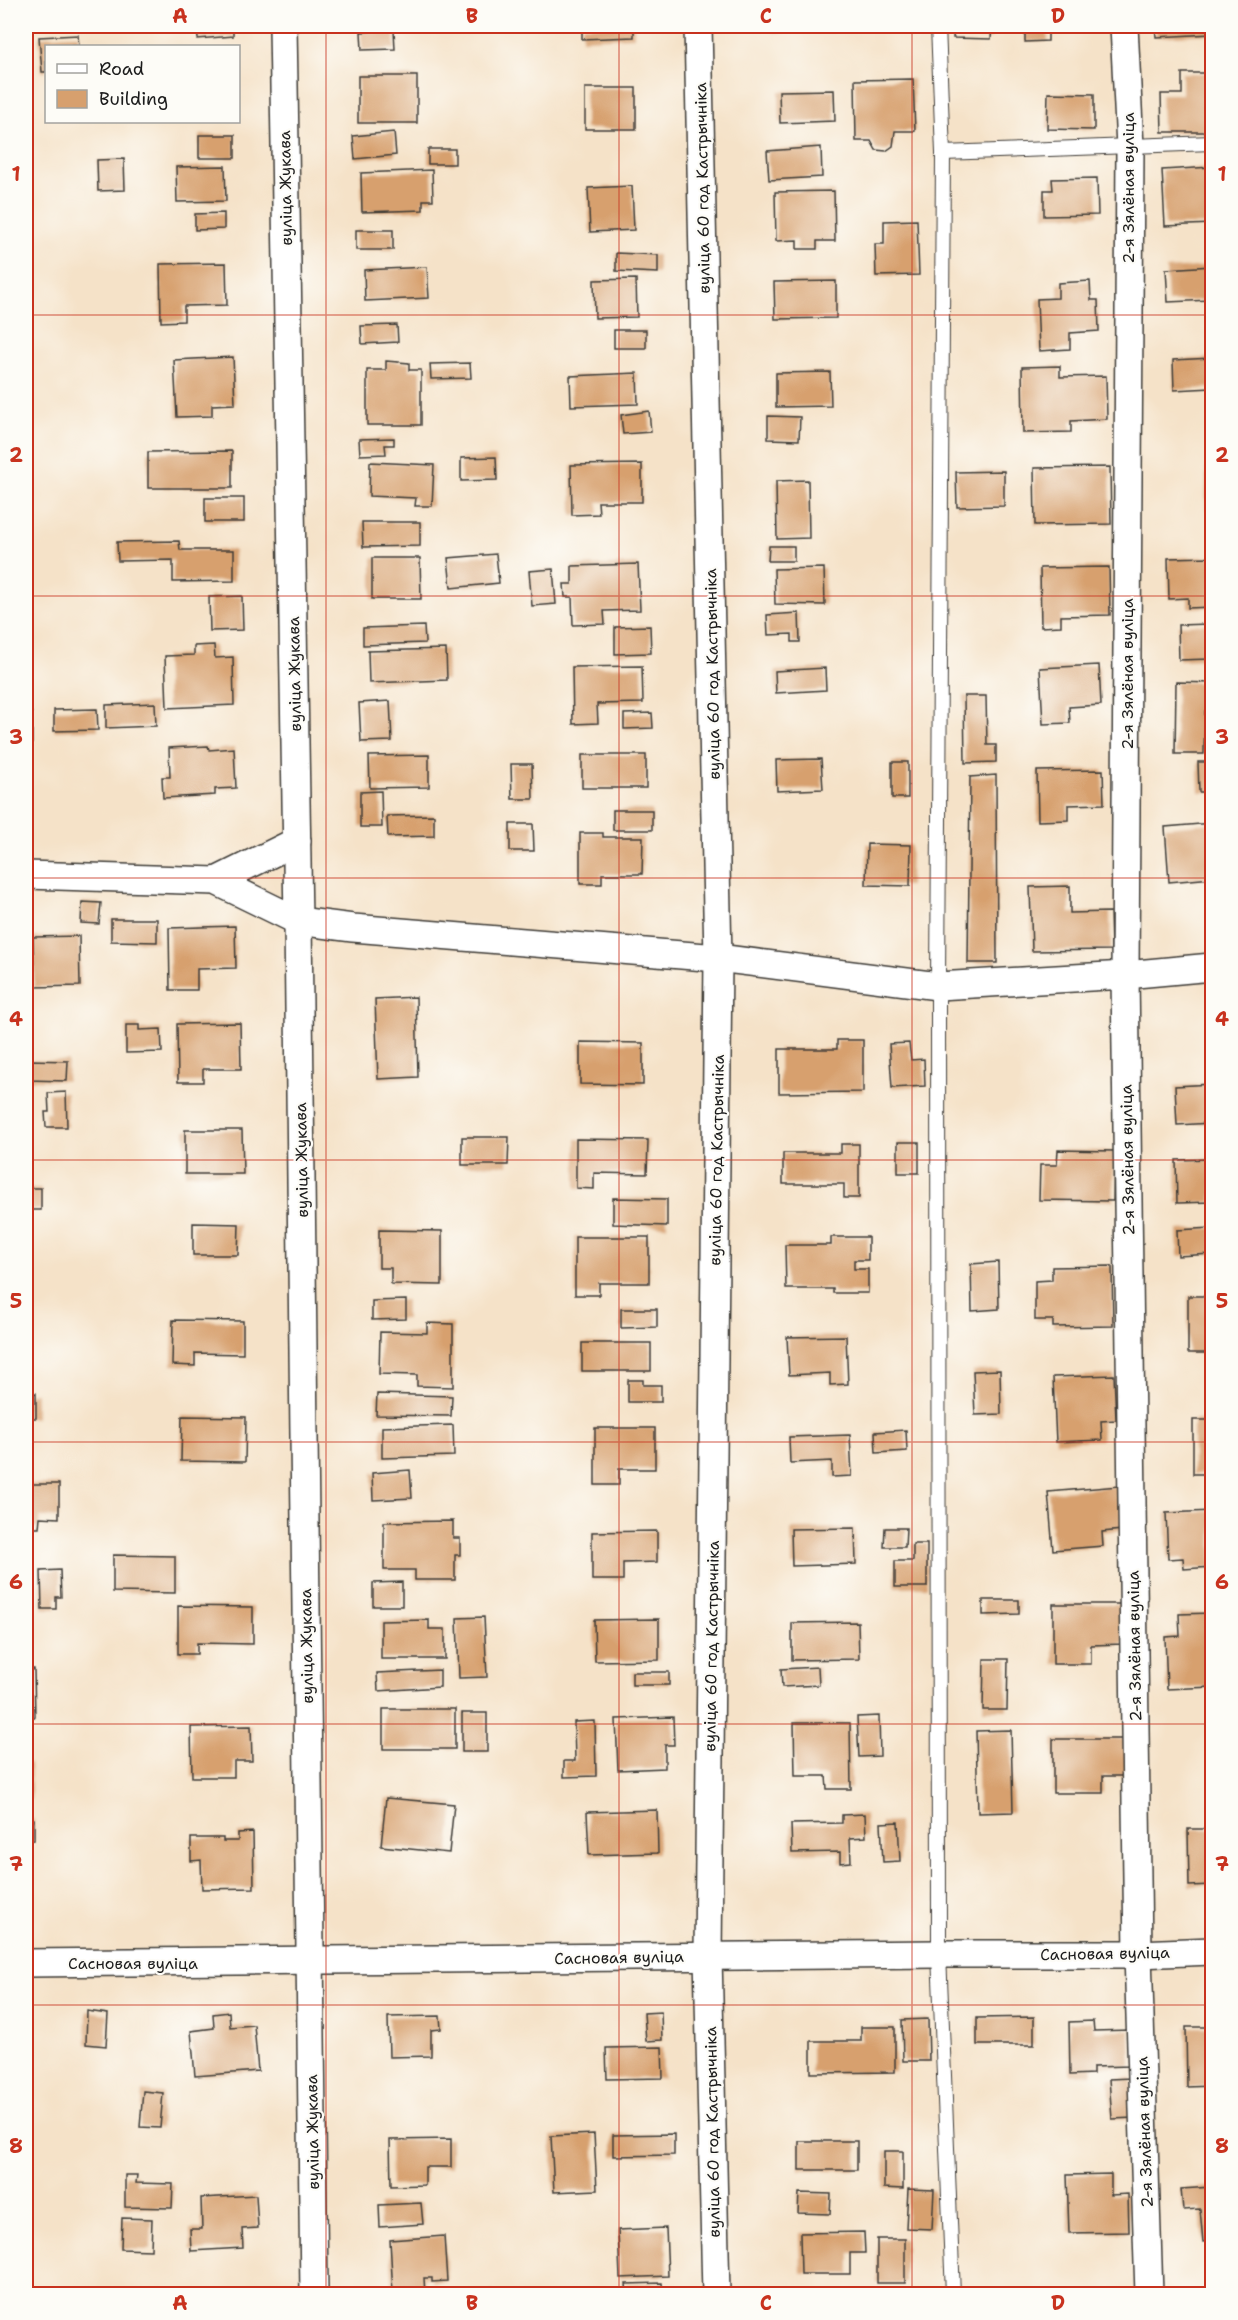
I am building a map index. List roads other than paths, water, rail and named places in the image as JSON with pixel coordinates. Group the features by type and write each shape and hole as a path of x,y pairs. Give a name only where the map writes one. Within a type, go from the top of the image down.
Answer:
{"street":[{"name":"вуліца Жукава","path":"283,26 297,841 314,2295"},
{"name":"вуліца 60 год Кастрычніка","path":"698,26 718,958 708,1956 716,2295"},
{"name":"2-я Зялёная вуліца","path":"1124,26 1130,147 1125,975 1138,1954 1149,2295"},
{"path":"216,881 297,841"},
{"path":"26,875 216,881 298,921 352,928 718,958 938,986 1125,975 1212,967"},
{"name":"Сасновая вуліца","path":"26,1963 1138,1954 1212,1951"}],"lane":[{"path":"938,26 943,153 938,986 939,1954 953,2295"},
{"path":"943,153 1212,143"}]}
